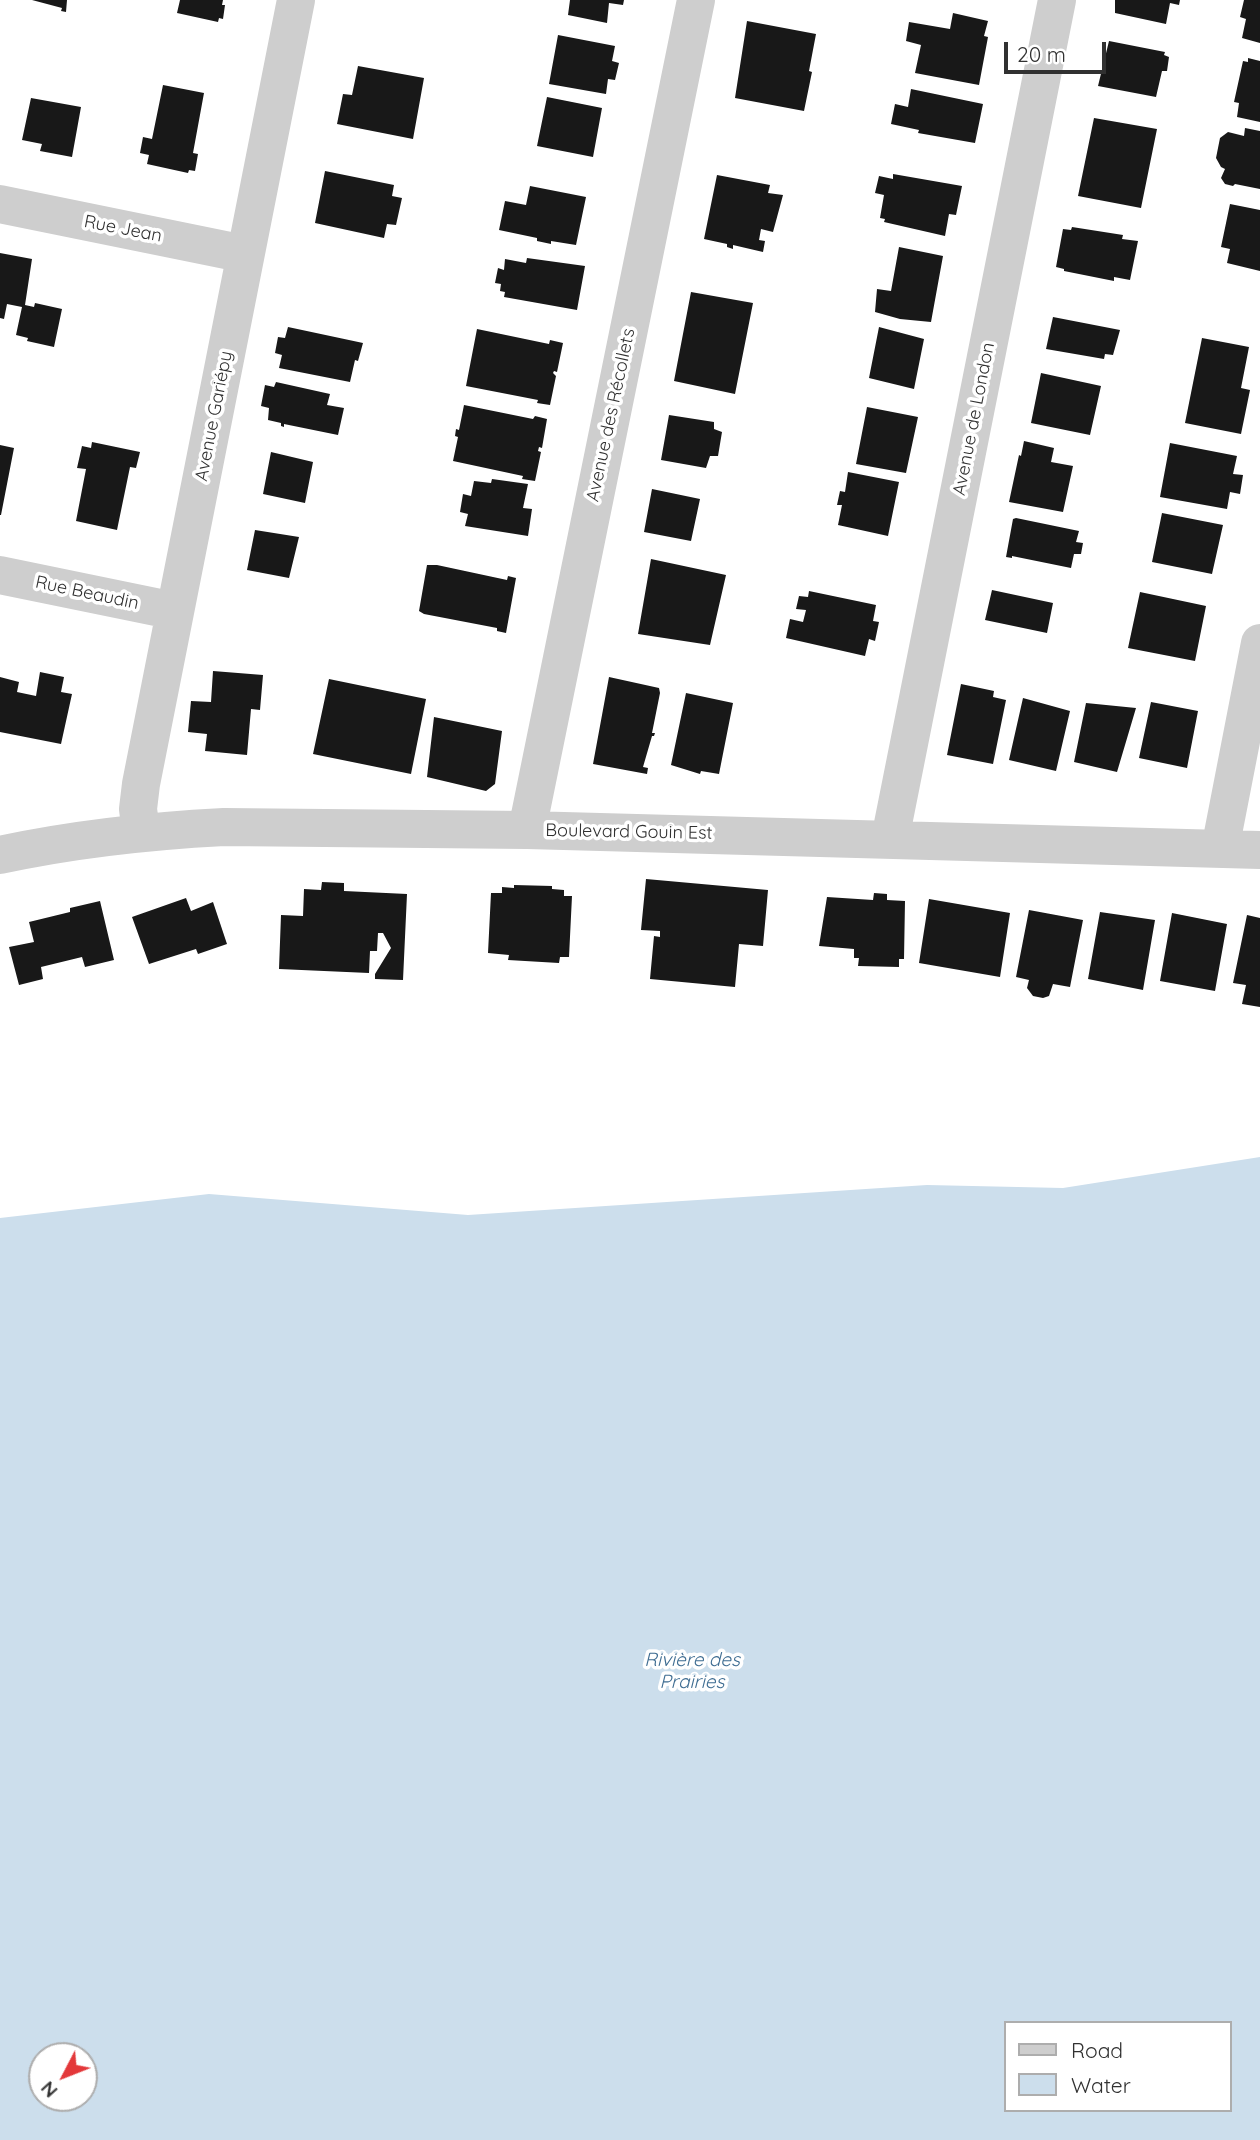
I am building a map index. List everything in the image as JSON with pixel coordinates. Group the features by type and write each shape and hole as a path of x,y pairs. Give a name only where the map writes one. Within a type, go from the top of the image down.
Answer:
{"street":[{"name":"Avenue Gariépy","path":"141,832 138,809 141,784 296,0"},
{"name":"Avenue des Récollets","path":"527,830 696,0"},
{"name":"Avenue de London","path":"890,839 1057,0"},
{"name":"Rue Jean","path":"0,204 245,254"},
{"name":"Rue Beaudin","path":"0,575 175,611"},
{"path":"1220,849 1260,643"},
{"name":"Boulevard Gouin Est","path":"0,855 72,840 223,827 527,830 1260,850"}],"water":[{"name":"Rivière des Prairies","path":"1260,1157 1260,2140 0,2140 0,1218 209,1194 468,1215 927,1185 1063,1188"}],"building":[{"path":"32,0 67,0 66,12 61,11 62,8"},
{"path":"180,0 223,0 223,19 219,18 218,22 177,13"},
{"path":"570,0 624,0 623,5 609,3 607,23 568,15"},
{"path":"1115,0 1180,0 1179,5 1170,3 1166,24 1115,13"},
{"path":"1244,0 1260,0 1260,43 1242,38 1246,19 1240,17"},
{"path":"953,13 988,21 984,36 988,37 979,85 915,73 921,45 906,41 909,22 950,29"},
{"path":"747,21 816,34 804,111 735,98"},
{"path":"558,35 615,46 612,61 619,63 615,80 608,79 606,94 549,84"},
{"path":"1109,41 1165,52 1164,55 1169,57 1167,71 1162,71 1156,97 1098,86"},
{"path":"1248,58 1260,61 1260,122 1237,117 1239,103 1234,102 1243,61 1248,62"},
{"path":"358,66 424,78 413,139 337,124 343,94 352,95"},
{"path":"163,85 204,93 193,153 198,154 195,171 189,170 188,173 147,164 149,155 140,153 143,137 152,139"},
{"path":"911,89 983,104 975,143 918,133 919,130 891,124 895,104 908,107"},
{"path":"547,97 602,108 593,157 537,146"},
{"path":"31,98 81,107 72,157 40,151 42,144 22,140"},
{"path":"1094,118 1157,129 1141,208 1078,196"},
{"path":"1245,128 1260,131 1260,189 1225,184 1221,178 1225,169 1216,158 1220,138 1228,132 1244,136"},
{"path":"325,171 394,185 392,196 402,198 396,225 387,224 384,238 315,223"},
{"path":"893,174 962,186 956,215 949,214 945,236 884,222 885,219 880,218 884,195 875,193 879,176 893,179"},
{"path":"717,175 770,185 768,193 783,195 773,232 761,229 759,240 765,241 763,252 733,245 733,249 727,247 727,244 704,239"},
{"path":"530,186 586,197 576,245 551,241 551,244 537,241 537,238 499,230 505,201 526,205"},
{"path":"1230,204 1260,210 1260,271 1227,263 1230,249 1221,247"},
{"path":"1072,227 1123,235 1122,239 1138,241 1130,280 1114,277 1114,281 1056,267 1063,229 1071,230"},
{"path":"899,247 943,256 931,322 900,319 875,312 877,289 891,291"},
{"path":"0,253 32,259 25,305 34,307 35,303 62,309 54,347 27,341 28,338 16,335 22,307 7,304 4,319 0,318"},
{"path":"527,258 585,266 577,310 504,297 505,292 500,291 501,284 495,283 498,268 504,270 505,259 526,263"},
{"path":"691,292 753,303 735,394 674,381"},
{"path":"1053,317 1120,330 1113,355 1105,354 1104,359 1046,349"},
{"path":"288,327 363,343 358,361 355,360 350,382 279,368 282,355 275,353 278,337 285,338"},
{"path":"879,327 924,339 914,389 869,378"},
{"path":"477,329 549,344 550,340 563,343 557,372 553,373 556,376 550,405 537,403 538,400 466,386"},
{"path":"1202,338 1249,347 1241,388 1250,390 1241,434 1185,423"},
{"path":"1041,373 1101,386 1090,435 1031,423"},
{"path":"276,382 330,394 327,405 344,408 338,435 284,424 284,427 281,423 268,420 269,408 261,406 265,385 274,387"},
{"path":"464,405 533,419 535,416 547,419 542,448 539,447 538,451 541,452 535,481 453,461 458,437 455,436 456,429 459,430"},
{"path":"867,407 918,417 906,473 856,464"},
{"path":"669,415 714,422 714,429 722,432 718,456 710,456 706,468 661,460"},
{"path":"1024,441 1054,448 1051,462 1073,466 1063,512 1009,502"},
{"path":"92,442 140,452 136,468 130,467 117,530 76,521 86,469 77,468 82,446 91,448"},
{"path":"1170,443 1237,456 1233,474 1243,475 1240,494 1230,492 1227,509 1160,497"},
{"path":"0,445 14,448 1,515 0,515"},
{"path":"271,452 313,462 305,503 263,494"},
{"path":"848,472 899,482 888,536 838,525 842,505 837,505 840,491 845,492"},
{"path":"492,479 528,484 523,508 532,509 528,536 465,526 468,514 460,512 463,494 471,496 474,481 491,483"},
{"path":"652,489 700,499 691,541 644,532"},
{"path":"1162,513 1223,525 1212,574 1152,562"},
{"path":"1013,519 1079,531 1076,542 1083,543 1081,554 1074,554 1071,568 1006,557"},
{"path":"255,530 299,537 289,578 247,570"},
{"path":"651,559 726,575 710,645 638,634"},
{"path":"427,565 507,580 508,576 516,578 506,633 497,631 497,628 419,611"},
{"path":"992,590 1053,603 1047,633 985,620"},
{"path":"809,591 876,605 873,621 879,622 875,641 869,639 865,656 786,638 790,619 803,622 806,610 796,609 799,596 808,597"},
{"path":"1140,592 1206,606 1195,661 1128,648"},
{"path":"213,671 263,675 260,710 251,709 247,755 205,751 207,734 188,732 191,701 211,702"},
{"path":"40,672 64,677 61,692 72,694 61,744 0,732 0,677 19,682 17,692 36,696"},
{"path":"609,677 659,688 652,733 655,733 643,767 648,768 647,774 593,764"},
{"path":"329,679 426,699 411,774 313,754"},
{"path":"961,684 994,691 993,697 1006,700 993,764 947,755"},
{"path":"686,693 733,703 719,774 701,771 700,774 671,765"},
{"path":"1023,698 1070,711 1056,771 1009,760"},
{"path":"1151,702 1198,711 1187,768 1139,758"},
{"path":"1086,703 1136,708 1117,772 1074,762"},
{"path":"434,717 502,731 495,784 486,791 427,777"},
{"path":"646,879 768,890 763,946 739,944 735,987 650,979 654,936 660,937 660,931 641,930"},
{"path":"322,882 344,883 344,891 407,894 403,980 375,979 375,974 391,948 383,933 378,933 377,951 370,951 369,973 279,969 281,915 303,916 304,889 321,890"},
{"path":"514,885 552,886 552,889 564,890 564,896 572,896 569,957 560,957 559,963 508,960 509,955 488,953 491,893 502,893 502,887 514,888"},
{"path":"874,893 887,894 887,900 905,901 904,959 899,959 899,967 858,966 859,958 854,958 854,949 819,946 827,897 873,900"},
{"path":"186,898 191,911 213,902 227,944 198,954 196,949 149,964 132,917"},
{"path":"929,899 1010,913 1000,977 919,963"},
{"path":"100,901 114,960 85,967 82,957 41,967 43,979 19,985 9,947 34,942 29,922"},
{"path":"1029,910 1083,920 1070,987 1053,984 1049,996 1043,998 1033,996 1027,988 1029,980 1016,977"},
{"path":"1100,912 1155,920 1143,990 1088,979"},
{"path":"1172,913 1227,924 1215,991 1160,981"},
{"path":"1247,915 1260,918 1260,1007 1242,1004 1246,985 1233,983"}]}
